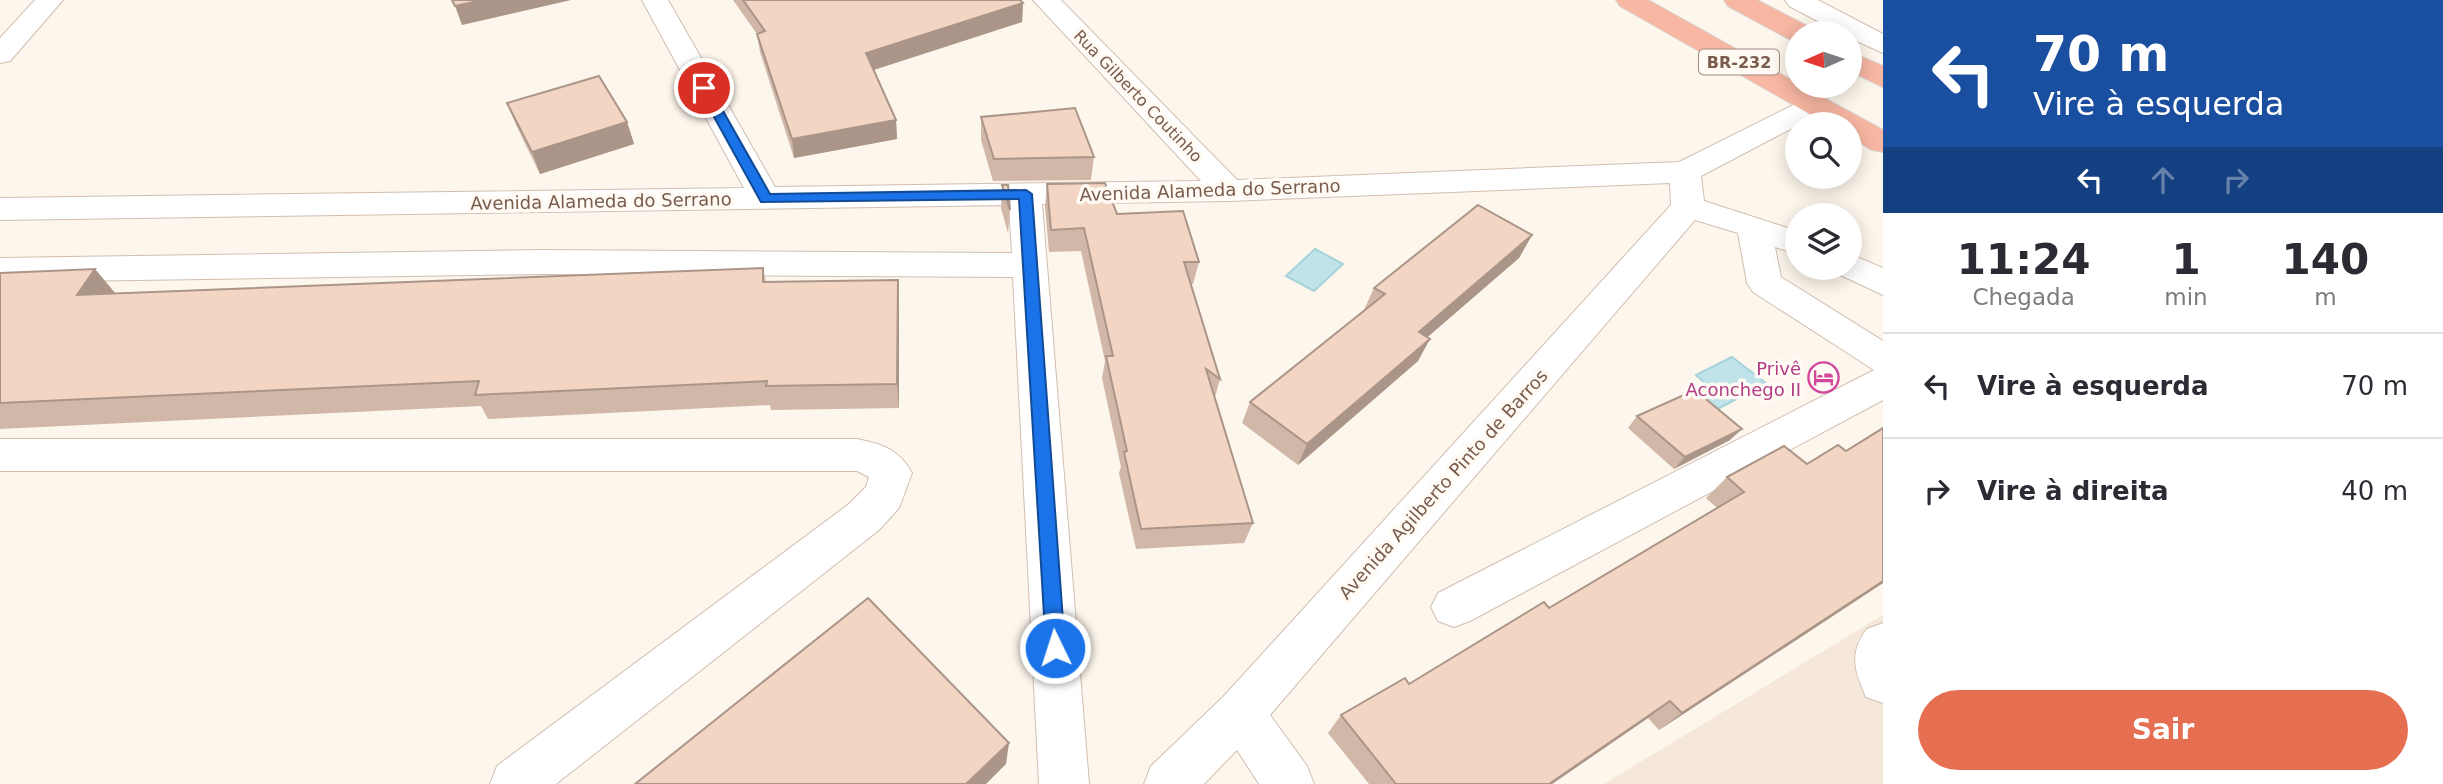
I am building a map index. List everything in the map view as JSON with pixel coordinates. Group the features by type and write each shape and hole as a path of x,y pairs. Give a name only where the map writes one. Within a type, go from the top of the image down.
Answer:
{"highway":[{"name":"BR-232","path":"1629,0 1828,112"},
{"name":"BR-232","path":"1737,0 1785,26"},
{"path":"1862,67 1883,78"},
{"name":"BR-232","path":"1862,131 1883,143"}],"street":[{"path":"0,55 50,0"},
{"path":"655,0 766,198"},
{"name":"Rua Gilberto Coutinho","path":"1046,0 1229,191"},
{"path":"1798,0 1883,44"},
{"name":"Avenida Alameda do Serrano","path":"0,209 1229,191 1686,189 1815,105"},
{"path":"1686,189 1754,227 1785,239"},
{"name":"Avenida Agilberto Pinto de Barros","path":"1169,784 1240,713 1686,189"},
{"path":"1026,194 1064,784"},
{"path":"1754,227 1765,283 1883,359"},
{"path":"0,270 543,262 1030,265"},
{"path":"1862,272 1883,283"},
{"path":"1454,607 1883,382"},
{"path":"0,455 857,455 877,458 891,473 884,496 864,517 515,784"},
{"path":"1883,644 1878,648 1876,664 1883,681"},
{"path":"1240,713 1289,784"}],"shaded area":[{"path":"1883,615 1883,784 1604,784"}],"water":[{"path":"1315,249 1343,264 1314,291 1286,276"},
{"path":"1732,357 1766,383 1714,411 1693,394 1708,386 1696,375"}],"building":[{"path":"452,0 483,0 455,6"},
{"path":"743,0 1020,0 1023,3 866,53 896,120 792,139 757,34 765,31"},
{"path":"599,76 627,122 532,152 507,103"},
{"path":"1075,108 1094,157 994,159 981,117"},
{"path":"1105,183 1117,214 1183,211 1199,262 1184,262 1220,379 1206,369 1253,523 1141,529 1106,356 1113,356 1084,228 1051,230 1047,184"},
{"path":"1002,185 1008,185 1010,210"},
{"path":"1478,205 1532,235 1419,332 1430,339 1307,444 1250,402 1385,294 1374,288"},
{"path":"763,268 763,282 898,280 897,384 766,386 767,381 475,395 479,381 0,403 0,273 95,269 77,295"},
{"path":"1695,390 1742,429 1685,457 1637,416"},
{"path":"1883,428 1883,581 1682,713 1670,701 1549,784 1396,784 1341,715 1405,678 1409,684 1544,602 1549,608 1744,492 1727,477 1784,446 1807,464 1838,445 1846,451"},
{"path":"868,598 1009,743 966,784 635,784"}],"place":[{"name":"Privê Aconchego II","path":"1824,378"}],"route":[{"path":"704,88 766,198 1026,194 1055,648"}]}
